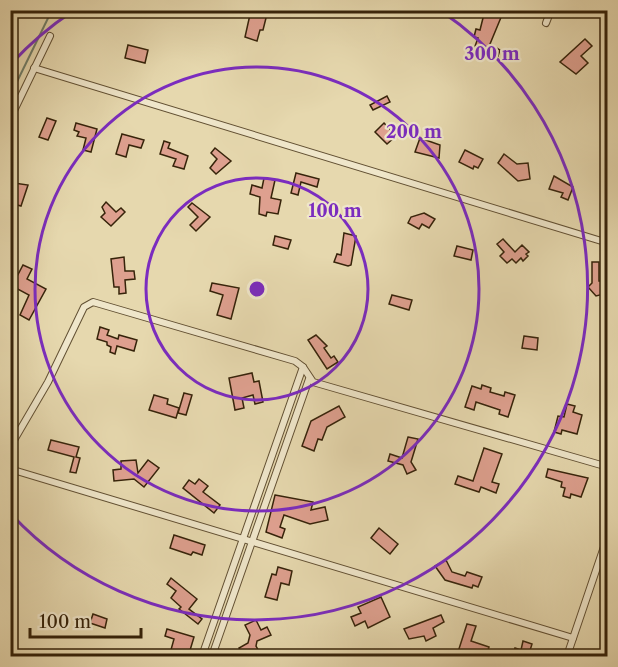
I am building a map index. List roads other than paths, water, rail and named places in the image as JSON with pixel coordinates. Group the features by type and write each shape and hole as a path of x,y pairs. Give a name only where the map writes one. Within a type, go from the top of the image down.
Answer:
{"street":[{"path":"546,23 551,10"},
{"path":"10,120 50,36"},
{"path":"34,68 608,243"},
{"path":"10,447 88,303 295,361 303,367 309,379 212,657"},
{"path":"202,657 303,367"},
{"path":"309,379 608,467"},
{"path":"10,469 573,638"},
{"path":"567,657 608,535"}],"waterway":[{"path":"10,96 52,10"}]}
